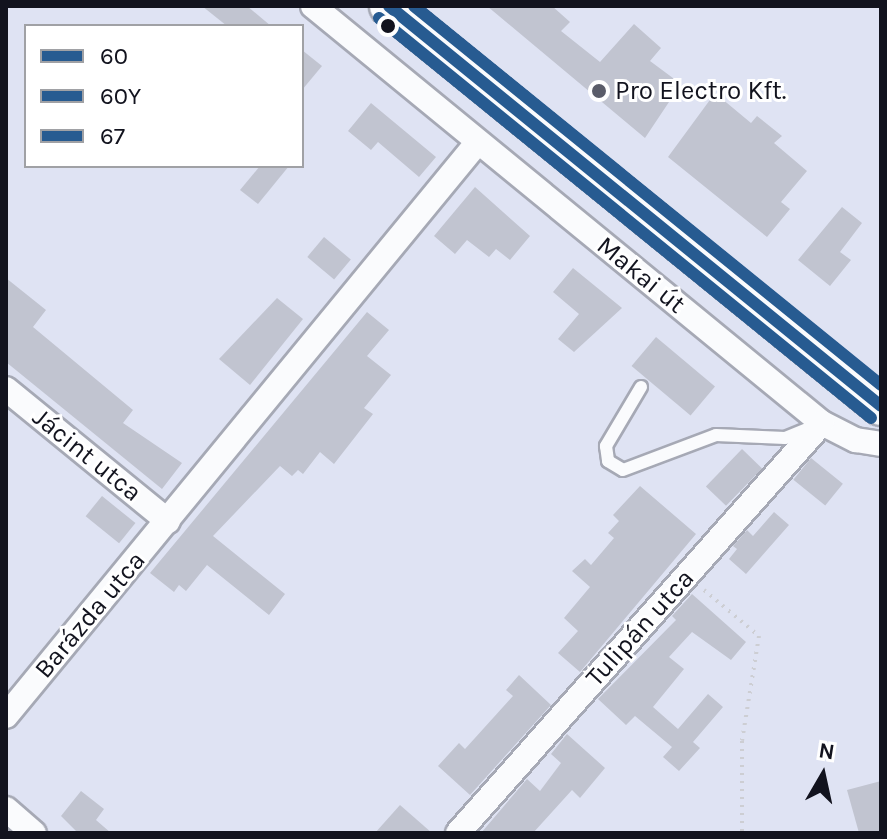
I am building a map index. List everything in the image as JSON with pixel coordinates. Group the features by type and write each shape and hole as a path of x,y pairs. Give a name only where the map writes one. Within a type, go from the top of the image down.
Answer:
{"main road":[{"name":"Makai út","path":"389,6 881,406"}],"street":[{"name":"Makai út","path":"313,6 412,84 477,143 822,423 856,440 881,444"},
{"path":"412,84 441,48"},
{"name":"Barázda utca","path":"6,716 477,143"},
{"name":"Jácint utca","path":"6,389 168,521"},
{"name":"Tulipán utca","path":"458,833 822,423"},
{"path":"6,809 34,833"}],"lane":[{"path":"641,387 606,446 608,461 623,470 716,435 785,438 822,423"}],"path":[{"path":"687,576 759,636 742,741 742,833"}],"building":[{"path":"202,6 247,6 269,24 224,24"},
{"path":"487,6 552,6 570,22 561,31 600,62 634,24 661,48 650,61 681,84 645,138"},
{"path":"304,52 322,66 304,88"},
{"path":"715,93 751,123 757,116 782,136 774,143 807,171 781,202 790,209 767,237 668,157"},
{"path":"371,103 436,157 419,177 378,142 371,150 348,131"},
{"path":"258,168 287,168 258,204 240,190"},
{"path":"475,187 530,236 510,260 496,249 489,257 467,240 455,254 434,236"},
{"path":"842,207 862,223 840,252 851,260 830,286 798,260"},
{"path":"324,237 351,259 334,279 307,257"},
{"path":"573,268 622,308 574,352 558,339 579,314 553,292"},
{"path":"6,278 46,310 33,327 133,410 123,423 182,463 162,489 6,362"},
{"path":"277,298 303,319 250,385 219,359"},
{"path":"367,312 389,330 367,356 391,375 364,408 373,414 334,464 320,452 303,474 298,470 292,476 280,466 213,536 285,594 269,615 207,565 186,591 179,585 174,592 150,573"},
{"path":"656,337 715,386 691,416 632,366"},
{"path":"742,449 762,468 726,506 706,486"},
{"path":"811,458 843,484 825,506 793,480"},
{"path":"640,486 696,534 580,672 558,653 578,631 564,618 590,587 572,571 585,559 591,565 614,538 608,533 619,521 613,515"},
{"path":"102,496 135,523 119,543 86,516"},
{"path":"774,512 789,525 746,574 729,559 737,549 733,546 747,530 753,536"},
{"path":"692,594 746,642 731,660 692,632 669,657 684,669 653,707 678,729 708,694 723,707 693,742 700,748 679,771 663,757 672,747 635,716 626,725 598,699 676,620 672,616"},
{"path":"519,675 551,705 470,795 438,766 459,743 465,749 513,696 506,690"},
{"path":"567,734 605,768 580,798 572,790 533,833 481,833 527,779 540,791 561,763 551,754"},
{"path":"881,781 881,833 859,833 847,790"},
{"path":"81,791 104,809 96,820 111,833 78,833 61,816"},
{"path":"400,805 432,833 375,833"}],"transit line":[{"name":"60","path":"389,6 881,406"},
{"name":"67","path":"414,6 881,385"},
{"name":"60Y","path":"379,18 871,418"}],"place":[{"name":"Pro Electro Kft.","path":"599,91"}]}
